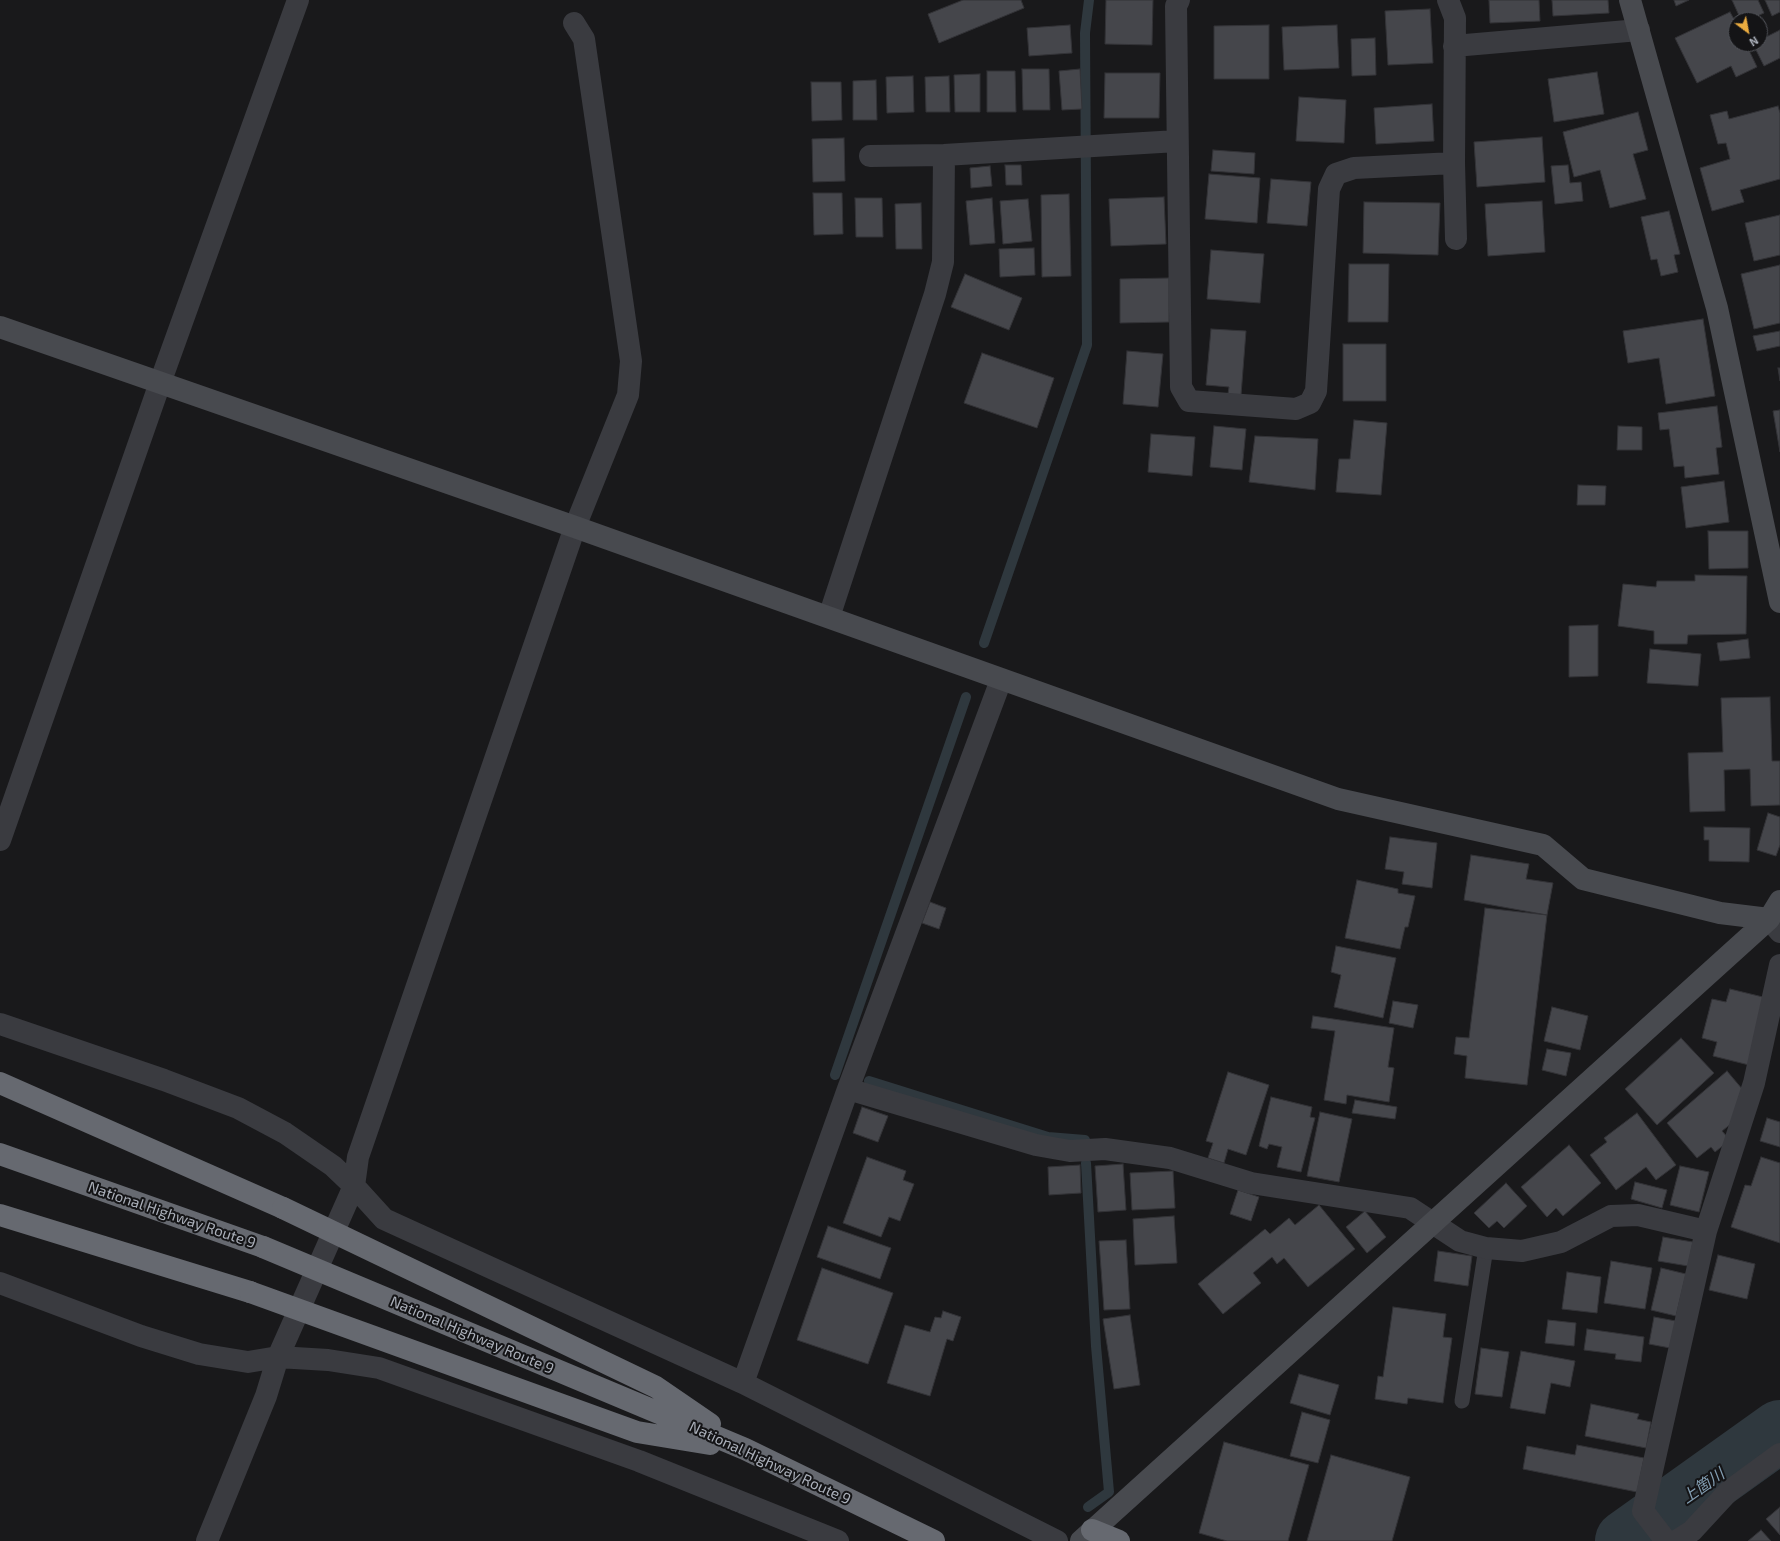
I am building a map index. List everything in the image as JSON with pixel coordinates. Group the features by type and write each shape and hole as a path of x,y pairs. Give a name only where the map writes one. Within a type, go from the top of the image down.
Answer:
{"highway":[{"path":"0,1083 283,1208 656,1387 745,1449"},
{"name":"National Highway Route 9","path":"0,1154 263,1247 745,1449 934,1541"},
{"path":"0,1215 250,1292 637,1432 745,1449"},
{"path":"1086,1536 1119,1541"}],"street":[{"path":"0,840 160,383 298,0"},
{"path":"1179,0 1176,6 1181,387 1189,401 1296,409 1310,404 1316,391 1328,189 1336,174 1354,168 1454,163"},
{"path":"1448,0 1455,18 1454,163 1456,239"},
{"path":"1630,0 1717,308 1775,558 1780,602"},
{"path":"207,1541 266,1396 278,1357 354,1186 358,1158 575,527 628,395 631,361 584,39 574,23"},
{"path":"1454,46 1639,30"},
{"path":"870,156 944,155 1177,141"},
{"path":"829,617 935,294 943,262 944,155"},
{"path":"0,327 575,527 1338,799 1543,845 1583,879 1720,913 1776,917"},
{"path":"743,1383 848,1089 1001,680"},
{"path":"1086,1536 1434,1222 1776,917"},
{"path":"1780,965 1754,1083 1706,1231 1643,1510 1668,1539 1692,1531 1728,1492 1780,1454"},
{"path":"0,1024 164,1080 238,1108 285,1133 332,1166 354,1186 384,1220 743,1383 1057,1541"},
{"path":"848,1089 1036,1145 1070,1151 1105,1149 1170,1158 1251,1182 1410,1208 1434,1222 1460,1241 1486,1248 1522,1251 1561,1242 1611,1216 1638,1215 1706,1231"},
{"path":"0,1283 141,1336 199,1354 248,1362 278,1357 328,1360 379,1368 639,1461 838,1541"}],"lane":[{"path":"1462,1401 1486,1248"}],"building":[{"path":"963,0 1021,0 1024,8 939,43 928,14"},
{"path":"1106,0 1153,0 1152,45 1105,44"},
{"path":"1489,0 1539,0 1540,21 1490,23"},
{"path":"1552,0 1608,0 1609,13 1553,16"},
{"path":"1674,0 1689,0 1676,6"},
{"path":"1732,0 1758,0 1764,12 1737,12"},
{"path":"1765,0 1780,0 1780,12 1772,16"},
{"path":"1430,9 1433,63 1388,65 1385,11"},
{"path":"1728,13 1728,52 1750,52 1757,67 1736,77 1731,66 1697,83 1675,38"},
{"path":"1070,25 1072,53 1029,56 1027,28"},
{"path":"1269,25 1269,79 1214,79 1214,26"},
{"path":"1337,25 1339,68 1284,70 1282,27"},
{"path":"1780,30 1780,58 1764,66 1757,52 1768,52 1768,36"},
{"path":"1375,38 1376,75 1352,76 1351,39"},
{"path":"1022,69 1049,69 1050,110 1023,110"},
{"path":"1080,69 1082,109 1062,110 1059,71"},
{"path":"987,71 1015,71 1016,112 987,112"},
{"path":"1597,72 1604,114 1554,122 1548,79"},
{"path":"1105,73 1160,73 1159,118 1104,118"},
{"path":"980,74 980,112 955,112 954,75"},
{"path":"913,76 914,112 887,113 886,77"},
{"path":"949,76 950,112 926,112 925,77"},
{"path":"876,80 877,120 853,120 853,81"},
{"path":"811,82 841,82 842,120 812,121"},
{"path":"1299,97 1346,100 1344,143 1296,141"},
{"path":"1432,104 1434,141 1376,144 1374,108"},
{"path":"1778,106 1780,113 1780,179 1740,190 1744,202 1712,211 1700,168 1730,159 1726,143 1718,144 1710,115 1727,111 1729,119"},
{"path":"1638,112 1648,150 1633,154 1646,199 1610,208 1600,170 1574,177 1563,132"},
{"path":"1542,137 1545,182 1477,187 1474,142"},
{"path":"844,138 845,181 813,182 812,139"},
{"path":"1213,150 1255,153 1254,174 1211,171"},
{"path":"1005,165 1021,165 1022,185 1006,185"},
{"path":"1568,165 1570,183 1581,182 1583,201 1555,204 1551,166"},
{"path":"990,166 992,186 971,188 970,168"},
{"path":"1209,174 1260,178 1257,223 1205,219"},
{"path":"1271,179 1311,182 1307,226 1267,223"},
{"path":"813,193 842,193 843,234 814,235"},
{"path":"1069,194 1071,276 1042,277 1041,195"},
{"path":"1164,197 1166,244 1111,246 1109,199"},
{"path":"855,198 882,198 883,237 856,237"},
{"path":"992,198 995,243 970,245 966,201"},
{"path":"1028,199 1032,241 1003,244 1000,201"},
{"path":"1542,201 1545,252 1488,256 1485,204"},
{"path":"1364,202 1440,203 1438,255 1363,253"},
{"path":"921,203 922,249 896,249 895,204"},
{"path":"1669,211 1680,254 1674,255 1678,272 1661,276 1657,259 1651,260 1641,217"},
{"path":"1780,215 1780,255 1754,261 1745,223"},
{"path":"1034,248 1035,275 1000,277 999,249"},
{"path":"1211,250 1264,254 1260,303 1207,299"},
{"path":"1349,264 1389,264 1388,322 1348,322"},
{"path":"1780,265 1780,323 1754,329 1741,274"},
{"path":"965,274 1022,298 1009,330 951,307"},
{"path":"1169,278 1169,322 1120,323 1120,279"},
{"path":"1703,319 1715,396 1666,404 1659,358 1628,363 1623,331"},
{"path":"1211,329 1246,331 1241,395 1228,394 1229,387 1206,385"},
{"path":"1780,331 1780,346 1757,351 1753,336"},
{"path":"1343,344 1386,344 1386,401 1343,401"},
{"path":"1127,351 1163,354 1158,407 1123,404"},
{"path":"982,353 1054,378 1037,428 964,403"},
{"path":"1778,368 1780,368 1780,381"},
{"path":"1717,406 1722,447 1716,448 1719,474 1685,478 1684,466 1674,467 1669,429 1660,430 1658,413"},
{"path":"1780,410 1780,452 1773,411"},
{"path":"1354,420 1387,423 1381,495 1336,492 1339,459 1350,459"},
{"path":"1214,426 1246,429 1242,470 1210,467"},
{"path":"1618,426 1642,427 1642,450 1617,450"},
{"path":"1151,434 1195,437 1192,476 1148,472"},
{"path":"1255,436 1318,439 1315,490 1249,482"},
{"path":"1724,481 1729,522 1686,528 1681,487"},
{"path":"1578,485 1606,486 1605,505 1577,505"},
{"path":"1708,531 1748,531 1748,568 1709,569"},
{"path":"1695,575 1747,576 1746,634 1688,635 1687,644 1654,644 1654,631 1618,626 1623,584 1656,587 1657,581 1695,581"},
{"path":"1598,625 1598,676 1569,677 1569,626"},
{"path":"1748,639 1750,658 1720,661 1717,643"},
{"path":"1650,649 1701,654 1698,686 1647,683"},
{"path":"1770,697 1772,761 1780,761 1780,805 1751,806 1750,769 1724,770 1725,811 1690,812 1688,753 1723,752 1721,698"},
{"path":"1768,813 1780,817 1780,845 1776,856 1757,850"},
{"path":"1704,827 1750,828 1749,862 1709,861 1709,840 1704,840"},
{"path":"1390,837 1437,843 1432,888 1402,884 1404,872 1385,869"},
{"path":"1471,855 1529,864 1526,879 1553,883 1547,915 1464,900"},
{"path":"1357,880 1398,889 1398,893 1415,896 1408,927 1405,927 1400,949 1345,938"},
{"path":"930,902 946,908 939,929 922,923"},
{"path":"1485,908 1547,915 1527,1085 1465,1078 1467,1056 1454,1054 1456,1037 1469,1038"},
{"path":"1336,946 1396,958 1383,1018 1334,1007 1341,975 1331,972"},
{"path":"1730,989 1767,998 1749,1065 1713,1056 1717,1042 1702,1038 1712,999 1726,1002"},
{"path":"1393,1001 1418,1005 1413,1028 1389,1023"},
{"path":"1552,1007 1588,1016 1580,1050 1544,1041"},
{"path":"1313,1016 1394,1028 1388,1067 1394,1068 1389,1102 1347,1095 1346,1104 1324,1100 1335,1031 1311,1028"},
{"path":"1681,1038 1714,1073 1657,1125 1625,1089"},
{"path":"1547,1049 1571,1053 1566,1076 1542,1070"},
{"path":"1727,1071 1743,1090 1736,1120 1722,1131 1730,1140 1715,1152 1711,1147 1697,1158 1667,1123"},
{"path":"1228,1072 1269,1085 1246,1155 1228,1149 1224,1163 1208,1158 1213,1143 1206,1141"},
{"path":"1271,1097 1312,1107 1310,1117 1315,1118 1301,1172 1277,1167 1282,1147 1269,1144 1267,1149 1259,1146"},
{"path":"1355,1100 1397,1107 1395,1119 1352,1113"},
{"path":"862,1107 888,1116 878,1142 853,1133"},
{"path":"1320,1112 1352,1119 1339,1182 1307,1176"},
{"path":"1637,1113 1676,1165 1656,1180 1646,1167 1616,1190 1590,1155 1607,1142 1604,1138"},
{"path":"1767,1118 1780,1122 1780,1147 1760,1141"},
{"path":"1569,1145 1601,1183 1563,1216 1556,1208 1547,1217 1521,1187"},
{"path":"867,1157 906,1171 903,1180 914,1184 900,1221 889,1217 881,1237 843,1223"},
{"path":"1761,1157 1780,1163 1780,1243 1731,1227 1745,1185 1751,1186"},
{"path":"1123,1164 1126,1210 1098,1212 1095,1166"},
{"path":"1080,1165 1081,1193 1049,1195 1048,1167"},
{"path":"1680,1166 1709,1172 1699,1212 1670,1205"},
{"path":"1173,1171 1175,1208 1132,1210 1130,1173"},
{"path":"1635,1182 1667,1190 1662,1208 1631,1199"},
{"path":"1506,1183 1527,1206 1504,1228 1497,1221 1489,1228 1474,1213"},
{"path":"1238,1190 1259,1197 1251,1221 1230,1214"},
{"path":"1319,1205 1355,1249 1308,1287 1284,1258 1277,1264 1272,1257 1253,1273 1261,1283 1223,1314 1198,1284 1265,1229 1270,1234 1289,1218 1295,1225"},
{"path":"1365,1211 1386,1237 1367,1253 1346,1227"},
{"path":"1174,1216 1177,1263 1135,1265 1133,1219"},
{"path":"828,1226 891,1248 880,1279 817,1257"},
{"path":"1663,1237 1693,1242 1688,1266 1658,1261"},
{"path":"1126,1240 1130,1309 1104,1310 1099,1241"},
{"path":"1438,1251 1472,1256 1468,1286 1434,1281"},
{"path":"1718,1255 1755,1264 1747,1299 1709,1290"},
{"path":"1611,1261 1652,1268 1645,1309 1604,1303"},
{"path":"822,1268 893,1293 868,1364 797,1340"},
{"path":"1661,1268 1686,1274 1676,1316 1651,1310"},
{"path":"1567,1272 1601,1277 1597,1313 1562,1309"},
{"path":"1393,1307 1446,1314 1443,1337 1452,1338 1443,1403 1408,1398 1407,1404 1375,1399 1378,1376 1383,1377"},
{"path":"943,1311 961,1317 953,1341 947,1339 930,1396 887,1383 905,1325 930,1332 935,1317 941,1318"},
{"path":"1130,1315 1140,1385 1114,1389 1103,1319"},
{"path":"1654,1317 1676,1321 1670,1348 1649,1344"},
{"path":"1548,1320 1576,1323 1574,1346 1545,1343"},
{"path":"1587,1329 1644,1337 1641,1362 1615,1359 1616,1354 1584,1350"},
{"path":"1481,1348 1509,1352 1502,1397 1475,1394"},
{"path":"1521,1351 1575,1361 1570,1387 1551,1383 1545,1414 1510,1408"},
{"path":"1299,1374 1339,1385 1330,1415 1290,1403"},
{"path":"1591,1404 1639,1414 1637,1419 1651,1422 1646,1448 1585,1436"},
{"path":"1302,1412 1330,1420 1318,1463 1290,1456"},
{"path":"1224,1442 1309,1465 1288,1541 1227,1541 1199,1533"},
{"path":"1577,1445 1644,1458 1637,1492 1523,1469 1527,1446 1575,1455"},
{"path":"1331,1455 1410,1477 1392,1541 1307,1541"},
{"path":"1780,1507 1780,1535 1766,1519"},
{"path":"1761,1530 1771,1541 1748,1541"}],"waterway":[{"path":"984,643 1087,345 1085,33 1089,0"},
{"path":"835,1075 966,697"},
{"path":"869,1081 1048,1137 1085,1140"},
{"path":"1086,1163 1096,1346 1109,1492 1088,1507"},
{"name":"上箇川","path":"1626,1541 1780,1431"}]}
